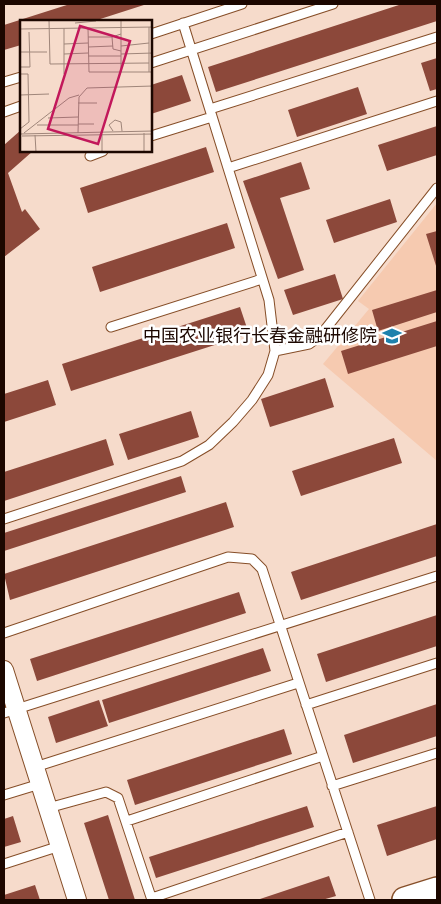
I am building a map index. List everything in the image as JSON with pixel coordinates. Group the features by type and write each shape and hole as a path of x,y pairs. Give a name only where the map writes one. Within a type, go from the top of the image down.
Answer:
{"main road":[{"path":"405,900 437,890"}],"street":[{"path":"4,670 10,711 37,776 77,900"}],"lane":[{"path":"152,34 242,4"},
{"path":"152,63 333,4"},
{"path":"4,519 145,475 182,461 209,445 234,422 252,400 268,375 275,351 272,316 183,23"},
{"path":"152,136 211,113 437,37"},
{"path":"4,82 20,76"},
{"path":"228,168 437,101"},
{"path":"4,112 20,106"},
{"path":"90,156 100,152"},
{"path":"275,351 309,344 320,336 437,188"},
{"path":"111,327 262,279"},
{"path":"4,633 228,557 252,558 262,569 279,626 370,900"},
{"path":"10,711 437,576"},
{"path":"306,705 437,663"},
{"path":"4,795 37,776 298,683"},
{"path":"332,786 437,753"},
{"path":"127,822 322,756"},
{"path":"48,808 106,792 118,798 152,899 348,832"},
{"path":"4,864 60,846"}],"shaded area":[{"name":"中国农业银行长春金融研修院","path":"437,203 437,461 323,364 369,309 358,301"}],"building":[{"path":"70,4 147,4 97,20 20,20 20,45 4,50 4,25"},
{"path":"402,4 437,4 437,21 216,92 208,67"},
{"path":"437,58 437,89 430,91 421,63"},
{"path":"182,75 191,101 152,114 152,85"},
{"path":"358,87 367,114 297,137 288,110"},
{"path":"437,126 437,155 387,171 378,145"},
{"path":"20,131 20,152 32,152 8,173 22,212 25,209 40,229 4,257 4,145"},
{"path":"206,147 214,172 88,213 80,188"},
{"path":"301,162 310,189 280,198 304,270 278,279 243,181"},
{"path":"390,199 397,222 334,243 326,220"},
{"path":"227,223 235,248 100,292 92,267"},
{"path":"437,231 437,269 426,234"},
{"path":"335,274 343,299 293,315 284,290"},
{"path":"437,290 437,312 378,331 372,310"},
{"path":"240,307 249,334 71,391 62,364"},
{"path":"437,321 437,346 348,374 341,351"},
{"path":"325,378 334,407 270,427 261,399"},
{"path":"48,380 56,405 4,422 4,394"},
{"path":"191,411 199,437 128,460 119,434"},
{"path":"394,438 402,463 301,496 292,471"},
{"path":"106,439 114,465 4,501 4,472"},
{"path":"181,476 186,492 4,551 4,533"},
{"path":"226,502 234,527 10,600 4,574"},
{"path":"437,524 437,556 301,600 291,572"},
{"path":"239,592 246,613 37,681 30,659"},
{"path":"437,615 437,646 326,682 317,654"},
{"path":"263,648 271,671 109,723 102,700"},
{"path":"99,700 108,726 56,743 48,717"},
{"path":"437,704 437,736 353,763 344,735"},
{"path":"284,729 292,754 135,805 127,780"},
{"path":"307,806 314,827 156,878 149,857"},
{"path":"437,806 437,839 387,856 377,825"},
{"path":"108,815 135,900 109,900 84,823"},
{"path":"13,816 21,842 4,847 4,819"},
{"path":"329,876 336,896 322,900 257,900"},
{"path":"35,885 40,900 4,900 4,895"}],"place":[{"name":"中国农业银行长春金融研修院","path":"392,336"}]}
